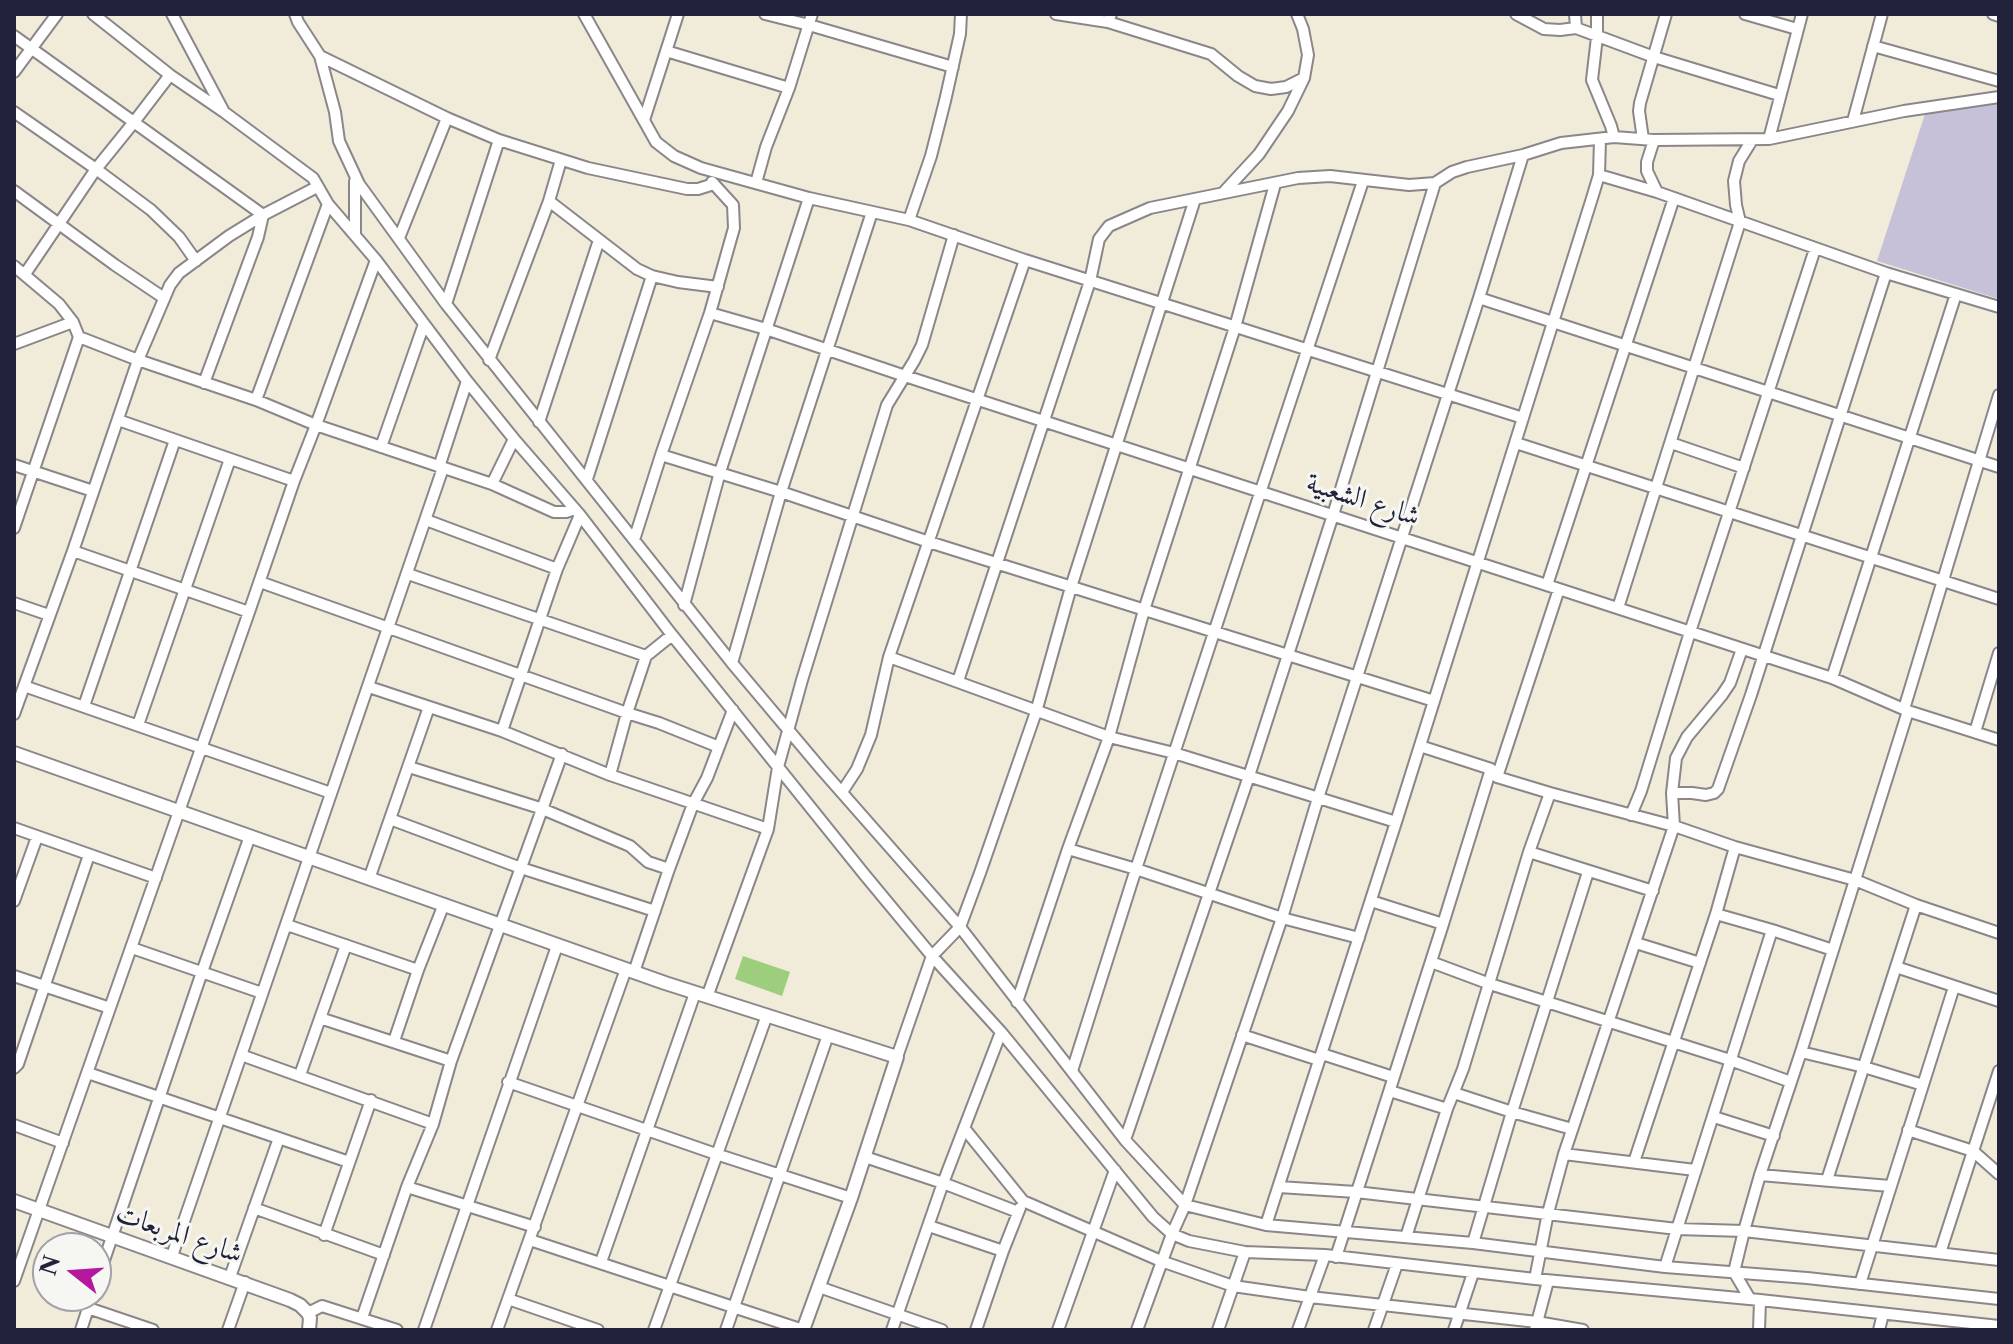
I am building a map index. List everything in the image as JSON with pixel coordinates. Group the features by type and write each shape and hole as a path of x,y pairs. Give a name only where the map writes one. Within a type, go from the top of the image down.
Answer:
{"street":[{"path":"14,72 57,14"},
{"path":"93,14 170,75 313,178 328,204 376,260 467,381 578,512 778,767 932,956 1001,1032 1153,1217 1172,1234 1189,1241 1245,1252 1330,1256 1999,1326"},
{"path":"172,14 224,112"},
{"path":"295,14 320,56 335,112 339,141 355,177 446,304 684,605 960,927 1125,1140 1185,1205 1266,1225 1473,1243 1665,1267 1999,1299"},
{"path":"584,14 656,142 674,156 701,168 809,198 909,220 1090,281 1523,418"},
{"path":"644,120 678,14"},
{"path":"765,14 810,19 953,67"},
{"path":"909,220 931,156 960,34 961,14"},
{"path":"1056,14 1109,18 1211,54 1255,86 1271,89 1286,87 1304,78"},
{"path":"1221,195 1259,154 1288,111 1304,78 1308,55 1297,14"},
{"path":"1303,29 1310,14"},
{"path":"1516,14 1544,29 1576,28 1654,57 1779,95"},
{"path":"1575,14 1576,28"},
{"path":"1597,14 1592,80 1614,137"},
{"path":"1657,192 1647,171 1649,140 1639,111 1666,14"},
{"path":"1745,14 1797,29"},
{"path":"1769,139 1802,14"},
{"path":"1853,121 1882,14"},
{"path":"1993,14 1999,16"},
{"path":"756,183 810,19"},
{"path":"14,36 263,215"},
{"path":"1873,46 1999,81"},
{"path":"666,51 789,88"},
{"path":"320,56 499,140 588,168 687,189 714,184"},
{"path":"25,274 96,169 170,75"},
{"path":"958,681 1090,281 1099,239 1109,226 1150,208 1298,178 1330,176 1409,185 1435,183 1467,167 1561,143 1614,137 1649,140 1769,139 1904,111 1999,97"},
{"path":"14,112 151,210 179,237 196,261"},
{"path":"399,238 447,118"},
{"path":"1266,1225 1599,175 1600,139"},
{"path":"446,304 499,140"},
{"path":"1618,608 1740,222 1734,181 1739,161 1752,140"},
{"path":"1137,1330 1185,1205 1282,918 1523,155"},
{"path":"489,360 549,201 561,160"},
{"path":"634,540 710,313 734,228 733,205 701,168"},
{"path":"1599,175 1657,192 1886,273 1999,307"},
{"path":"355,177 355,235"},
{"path":"1072,1071 1363,181"},
{"path":"1125,1140 1249,776 1435,183"},
{"path":"1017,1002 1109,737 1144,610 1235,327 1275,184"},
{"path":"14,714 138,360 170,285 179,273 229,236 317,187"},
{"path":"14,191 164,298"},
{"path":"684,605 720,472 809,198"},
{"path":"1547,585 1674,198"},
{"path":"530,1240 803,1330 932,956 960,927 1036,712 1071,587 1195,199"},
{"path":"549,201 637,269 678,282 718,287"},
{"path":"256,400 328,204"},
{"path":"732,663 781,492 872,212"},
{"path":"204,383 258,237 263,215"},
{"path":"601,1262 647,1130 768,829 778,767 802,680 887,405 922,345 954,235"},
{"path":"539,422 599,240"},
{"path":"1631,815 1815,249"},
{"path":"14,1281 294,481 376,260"},
{"path":"842,792 857,769 871,735 889,657 1025,260"},
{"path":"14,266 59,304 73,322 79,337 14,528"},
{"path":"1672,793 1706,795 1718,789 1764,656 1886,273"},
{"path":"587,479 652,276"},
{"path":"1832,678 1956,294"},
{"path":"1479,298 1999,467"},
{"name":"شارع الشعبية","path":"710,313 1832,678 1906,710 1999,740"},
{"path":"14,344 73,322"},
{"path":"381,447 424,324"},
{"path":"79,337 256,400 316,425 492,484 554,512 578,512"},
{"path":"172,1256 408,574 467,381"},
{"path":"1734,1272 1760,1175 1855,880 1999,395"},
{"path":"118,420 294,481"},
{"path":"492,484 514,439"},
{"path":"84,706 175,440"},
{"path":"1516,443 1999,599"},
{"path":"1671,443 1744,468"},
{"path":"661,455 1434,701"},
{"path":"138,725 230,459"},
{"path":"14,465 93,491"},
{"path":"502,731 578,512"},
{"path":"426,520 557,569"},
{"path":"73,551 249,612"},
{"path":"408,574 646,656"},
{"path":"260,582 719,747"},
{"path":"1298,1330 1310,1297 1344,1231 1443,924 1559,589"},
{"path":"14,603 49,615"},
{"path":"610,775 646,656 672,635"},
{"path":"1535,1279 1539,1251 1564,1154 1674,826 1672,793 1676,758 1687,737 1730,683 1742,649"},
{"path":"1975,732 1999,653"},
{"path":"889,657 1109,737 1174,753 1396,822"},
{"path":"24,686 331,793"},
{"path":"369,687 502,731 610,775 768,829"},
{"path":"369,879 429,707"},
{"path":"497,1330 578,1105 655,911 693,804 707,778 733,710"},
{"path":"1420,746 1550,793 1855,880 1999,933"},
{"path":"14,753 557,946 897,1057"},
{"path":"362,1318 407,1187 433,1124 451,1061 540,808 562,754"},
{"path":"409,767 540,808 630,846 648,862 669,869"},
{"path":"1406,1237 1550,793"},
{"path":"390,819 521,868 655,911"},
{"path":"14,828 156,878"},
{"path":"112,1235 250,836"},
{"path":"14,901 37,837"},
{"path":"1634,1162 1735,847"},
{"path":"1068,849 1282,918 1359,938"},
{"path":"1529,852 1653,891"},
{"path":"14,1068 18,1064 89,855"},
{"path":"1473,1243 1588,872"},
{"path":"1371,901 1443,924"},
{"path":"394,1041 444,904"},
{"path":"1827,1180 1916,905"},
{"path":"1716,914 1833,950"},
{"path":"287,925 418,970"},
{"path":"1665,1267 1772,930"},
{"path":"1636,943 1700,963"},
{"path":"300,1075 346,945"},
{"path":"424,1330 557,946"},
{"path":"132,948 262,993"},
{"path":"1431,962 1791,1082"},
{"path":"1896,967 1999,1001"},
{"path":"14,976 110,1008"},
{"path":"1860,1284 1954,987"},
{"path":"654,1330 767,1015"},
{"path":"320,1018 451,1061"},
{"path":"892,1330 943,1183 1001,1032"},
{"path":"726,1330 828,1035"},
{"path":"1242,1035 1393,1077"},
{"path":"1801,1052 1923,1085"},
{"path":"241,1055 433,1124"},
{"path":"1940,1253 1999,1071"},
{"path":"88,1073 349,1162"},
{"path":"508,1082 851,1198"},
{"path":"1390,1091 1447,1109"},
{"path":"1454,1093 1572,1129"},
{"path":"324,1235 371,1100"},
{"path":"1714,1117 1774,1136"},
{"path":"14,1125 63,1143"},
{"path":"964,1128 1020,1207"},
{"path":"1908,1130 1973,1151 1999,1174"},
{"path":"230,1277 279,1138"},
{"path":"1564,1154 1695,1170"},
{"path":"865,1157 1020,1207 1233,1286 1583,1330"},
{"path":"1058,1330 1115,1170"},
{"path":"1760,1175 1890,1186"},
{"path":"407,1187 535,1227"},
{"path":"1279,1187 1356,1192 1677,1229 1744,1231 1999,1260"},
{"name":"شارع المربعات","path":"14,1201 103,1232"},
{"path":"976,1330 1020,1207"},
{"path":"254,1208 384,1255"},
{"path":"929,1226 1003,1251"},
{"name":"شارع المربعات","path":"112,1235 245,1282 290,1300 308,1313"},
{"path":"1218,1330 1245,1252"},
{"path":"1374,1330 1397,1264"},
{"path":"1734,1272 1755,1300 1759,1330"},
{"path":"1454,1330 1473,1273"},
{"path":"1536,1326 1548,1281"},
{"path":"228,1330 245,1282"},
{"path":"819,1287 942,1330"},
{"path":"508,1299 578,1327 598,1330"},
{"path":"309,1330 308,1313 322,1306 397,1330"},
{"path":"100,1312 149,1329"},
{"path":"1879,1330 1883,1314"}],"shaded area":[{"path":"1999,104 1999,299 1877,261 1926,111"}],"green space":[{"path":"743,956 790,972 782,996 735,979"}]}
